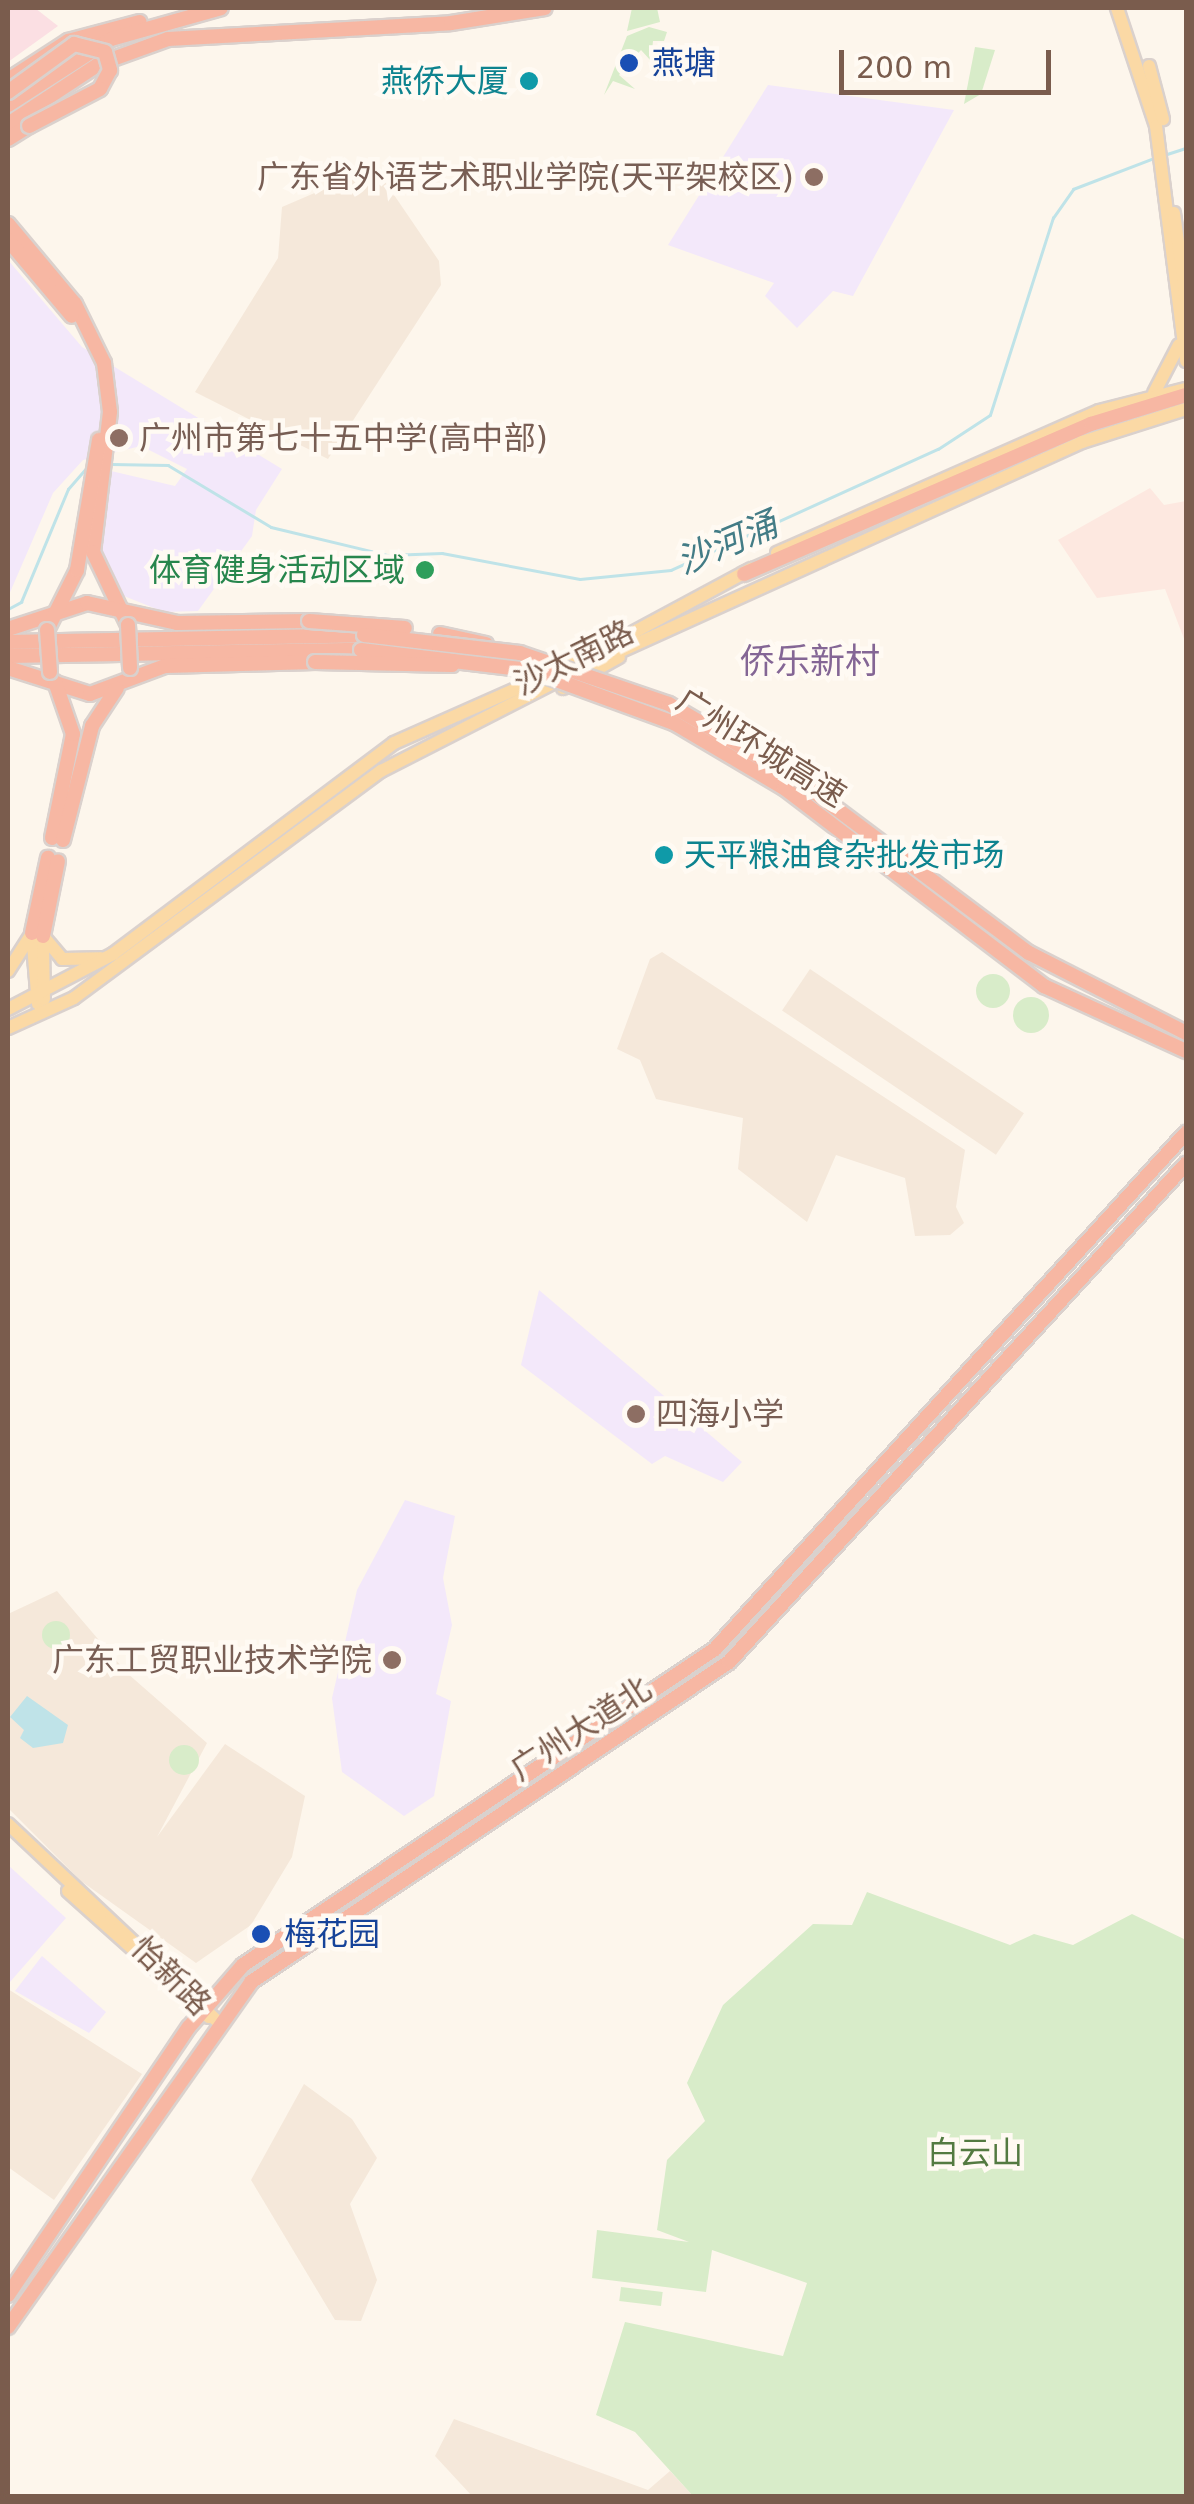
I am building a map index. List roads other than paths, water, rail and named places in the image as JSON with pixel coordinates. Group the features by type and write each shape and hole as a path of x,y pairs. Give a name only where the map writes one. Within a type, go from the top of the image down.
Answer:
{"highway":[{"path":"8,80 68,41 221,8"},
{"path":"8,124 99,64 168,39 461,22 545,8"},
{"path":"8,105 69,62 156,22"},
{"path":"8,92 74,44 96,44 109,57 100,88 8,139"},
{"path":"8,224 78,326 101,382 73,582 47,630 50,678 64,704 73,734 58,839 99,712 113,688 132,673 176,666 398,661 562,679"},
{"path":"8,240 36,264 86,321 110,388 93,552 99,579 128,625 132,673 99,712"},
{"path":"744,574 1116,414 1186,392"},
{"path":"99,579 148,619"},
{"path":"31,623 73,582"},
{"path":"47,630 73,605"},
{"path":"8,630 73,605 114,608 148,619 353,622 540,658"},
{"name":"广州环城高速","path":"8,642 362,642 540,658 617,682 736,739 1029,953 1186,1033"},
{"name":"广州环城高速","path":"8,656 362,642 562,679 723,749 1044,986 1186,1050"},
{"path":"8,668 50,678 77,692 113,688"},
{"path":"38,935 53,860"},
{"name":"广州大道北","path":"8,2296 203,2009 284,1931 716,1649 1186,1133"},
{"name":"广州大道北","path":"8,2327 216,2020 292,1948 730,1662 1186,1164"}],"main road":[{"path":"1117,8 1163,142"},
{"path":"1126,8 1163,142 1186,300"},
{"path":"1168,176 1180,332 1186,361"},
{"path":"1153,394 1171,373 1180,332"},
{"name":"沙太南路","path":"8,1028 44,1014 113,954 362,762 971,465 1153,394 1186,392"},
{"name":"沙太南路","path":"8,1009 80,984 402,758 513,703 603,670 628,647 1082,442 1186,408"},
{"path":"38,935 72,962 113,954"},
{"path":"8,972 38,935"},
{"path":"38,935 39,998 44,1014"},
{"name":"怡新路","path":"8,1824 203,2009"},
{"name":"怡新路","path":"8,1834 216,2020"}],"water":[{"path":"27,1696 68,1725 63,1743 33,1748 20,1738 24,1730 10,1717"}],"waterway":[{"name":"沙河涌","path":"1164,155 1186,148"},
{"name":"沙河涌","path":"111,464 168,465 271,527 388,555 442,553 580,579 671,570 938,449 990,415 1053,218 1073,189 1157,157"},
{"name":"沙河涌","path":"8,609 21,602 68,489 88,466"}],"place":[{"name":"燕塘","path":"629,63"},
{"name":"燕侨大厦","path":"529,81"},
{"name":"广东省外语艺术职业学院(天平架校区)","path":"814,177"},
{"name":"广州市第七十五中学(高中部)","path":"119,438"},
{"name":"体育健身活动区域","path":"425,570"},
{"name":"天平粮油食杂批发市场","path":"664,855"},
{"name":"四海小学","path":"636,1414"},
{"name":"广东工贸职业技术学院","path":"392,1660"},
{"name":"梅花园","path":"261,1934"}],"district":[{"name":"侨乐新村","path":"810,661"}],"park label":[{"name":"白云山","path":"975,2153"}]}
